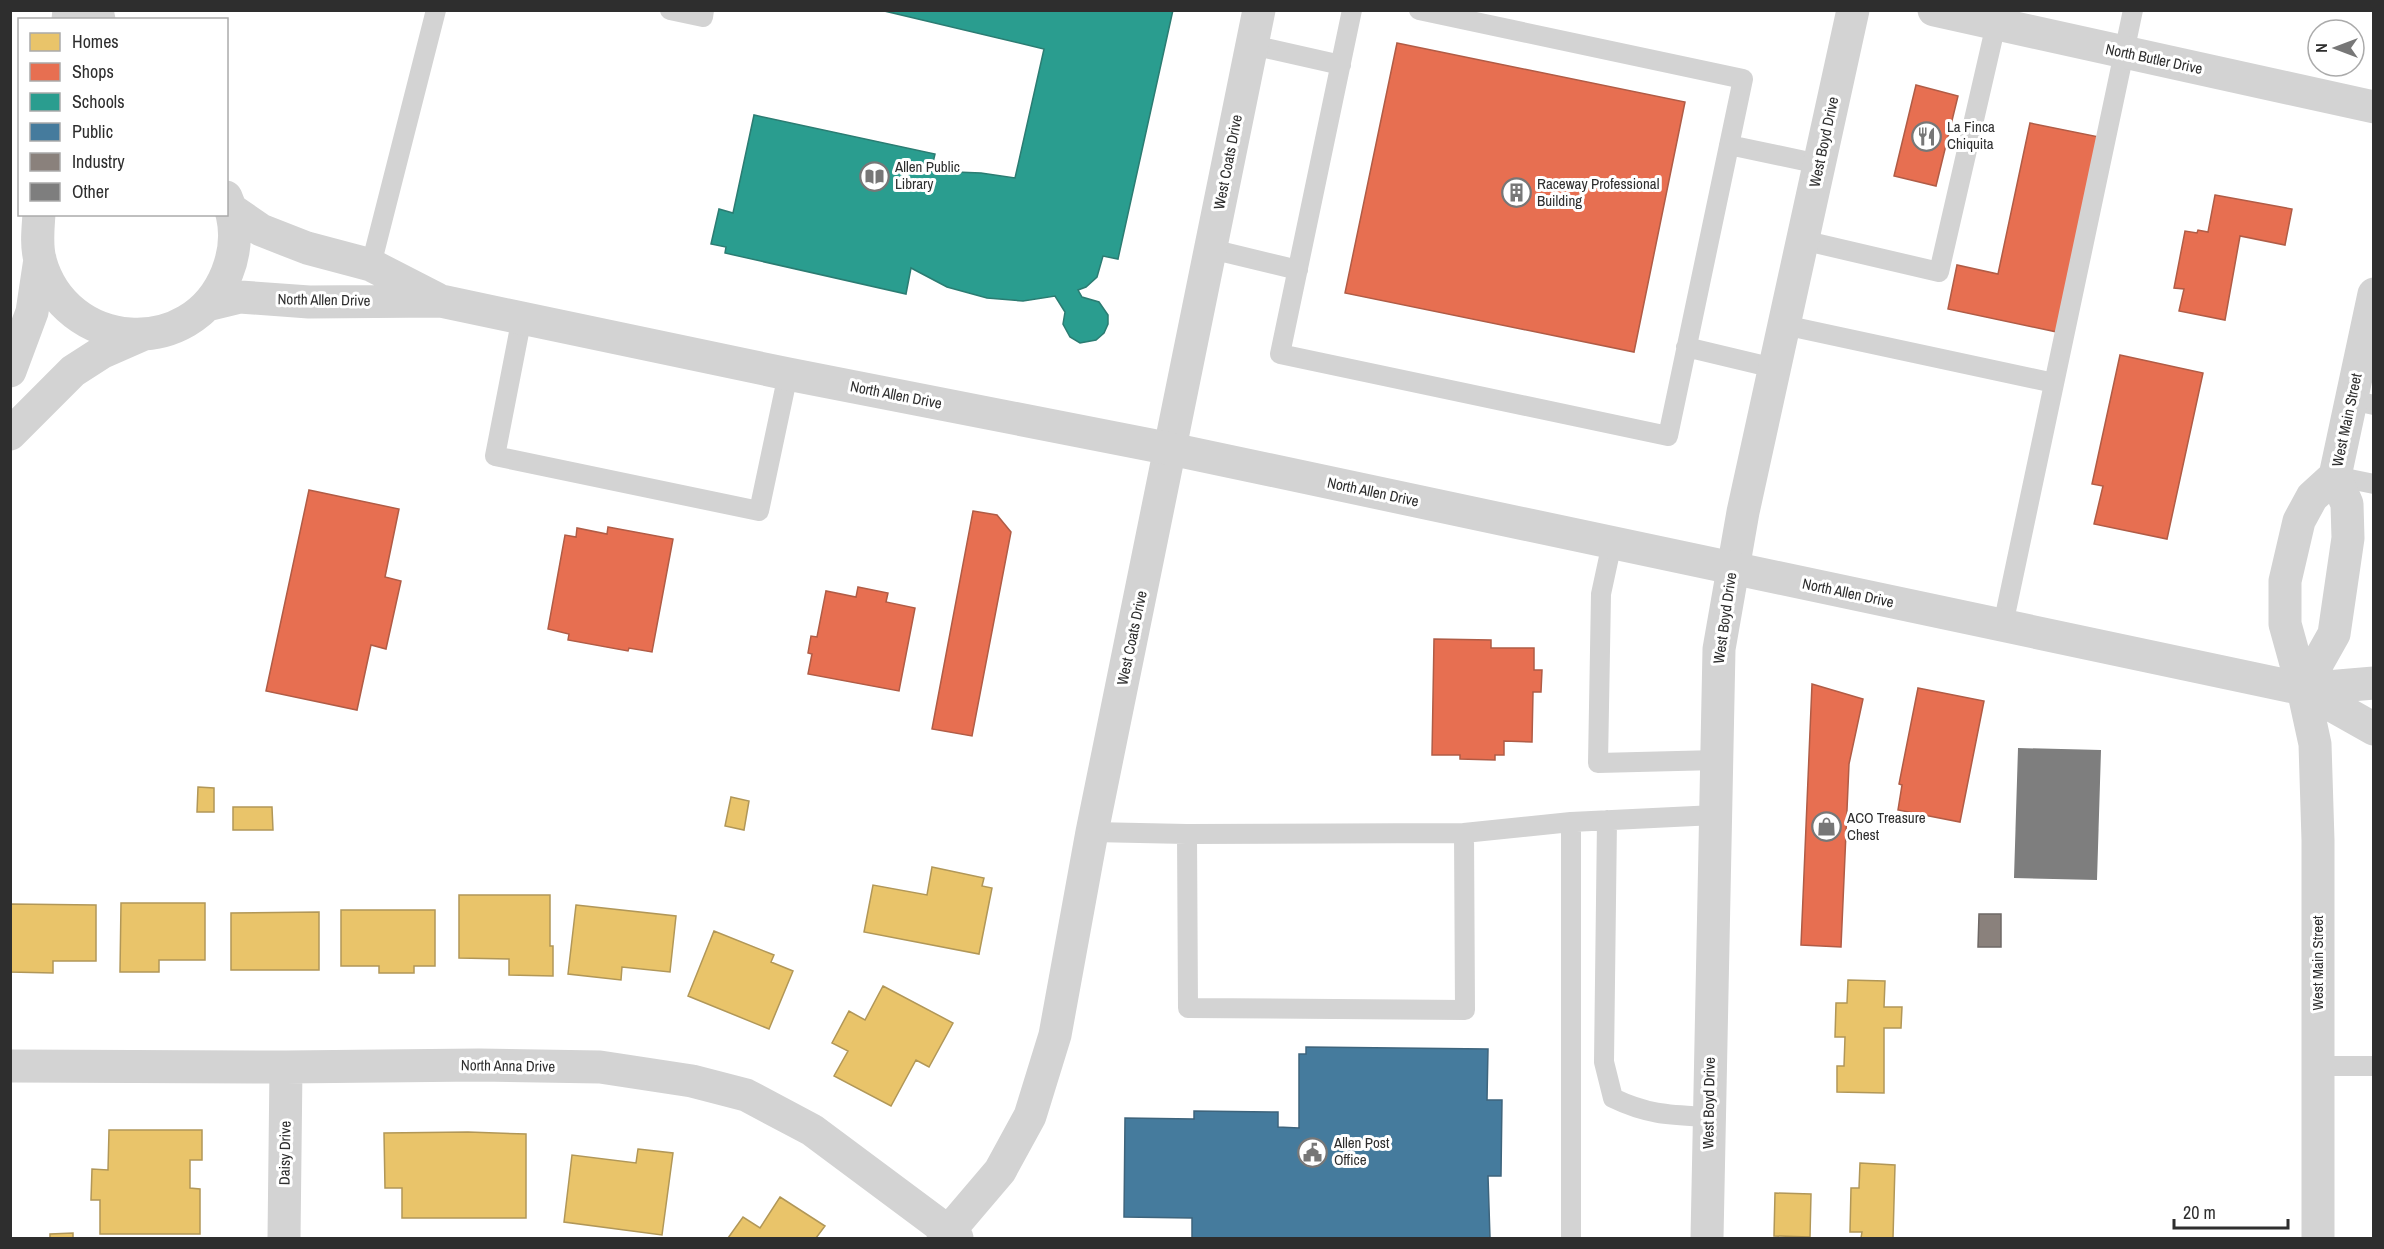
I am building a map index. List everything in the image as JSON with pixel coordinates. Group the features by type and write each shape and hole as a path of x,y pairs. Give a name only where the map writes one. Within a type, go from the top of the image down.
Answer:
{"street":[{"name":"West Coats Drive","path":"950,1236 1000,1172 1030,1116 1055,1035 1092,832 1259,10"},
{"name":"West Boyd Drive","path":"1707,1239 1719,649 1732,569 1774,368 1853,10"},
{"name":"North Butler Drive","path":"1934,10 2373,107"},
{"name":"North Allen Drive","path":"229,203 261,230 314,250 371,265 441,301"},
{"path":"10,434 73,371 101,353 142,335 166,330 188,320 207,305 223,285 232,261 235,236 229,203"},
{"path":"39,216 37,235 40,260 50,285 67,307 89,323 115,333 142,335"},
{"path":"10,371 32,312 40,260"},
{"name":"West Main Street","path":"2318,1239 2318,840 2315,744 2303,688 2285,624 2285,581 2299,521 2312,497 2335,476 2362,402 2373,294"},
{"name":"North Allen Drive","path":"207,305 240,297 309,302 441,301 788,374 1171,449 2303,688"},
{"name":"West Main Street","path":"2303,688 2334,634 2336,624 2348,538 2347,504 2335,476"},
{"path":"2303,688 2373,683"},
{"path":"2303,688 2373,729"},
{"name":"North Anna Drive","path":"10,1066 600,1067 692,1081 746,1095 812,1130 950,1236"},
{"name":"Daisy Drive","path":"284,1239 286,1067"}],"lane":[{"path":"371,265 436,10"},
{"path":"670,10 703,17 704,10"},
{"path":"1352,10 1280,354 1668,436 1743,79 1419,10"},
{"path":"2003,625 2133,10"},
{"path":"1802,240 1939,272 1996,24"},
{"path":"1252,45 1341,65"},
{"path":"1729,145 1819,164"},
{"path":"1211,249 1298,270"},
{"path":"522,317 495,456 759,511 788,374"},
{"path":"1784,325 2054,383"},
{"path":"1686,347 1774,368"},
{"path":"2335,476 2373,484"},
{"path":"1612,543 1601,594 1598,763 1717,760"},
{"path":"1092,832 1464,833 1570,822 1715,815"},
{"path":"1607,820 1604,1062 1613,1098 1655,1114 1709,1117"},
{"path":"1570,822 1571,1239"},
{"path":"1187,834 1188,1008 1465,1010 1464,833"},
{"path":"2318,1066 2373,1066"}],"building: Homes":[{"path":"198,787 214,788 214,812 197,812"},
{"path":"731,797 749,801 744,830 725,826"},
{"path":"233,807 272,807 273,830 233,830"},
{"path":"932,867 984,878 982,886 992,888 979,954 864,932 873,885 927,895"},
{"path":"459,895 550,895 550,946 553,946 553,976 509,975 509,959 459,958"},
{"path":"121,903 205,903 205,960 159,960 159,972 120,972"},
{"path":"10,904 96,905 96,961 53,961 53,973 10,972"},
{"path":"576,905 676,916 670,972 622,967 621,980 568,974"},
{"path":"341,910 435,910 435,966 414,966 414,973 379,973 379,966 341,966"},
{"path":"319,912 319,970 231,970 231,913"},
{"path":"714,931 774,955 771,962 793,971 769,1029 688,996"},
{"path":"1848,980 1885,981 1884,1007 1902,1007 1901,1028 1884,1028 1884,1093 1837,1092 1837,1066 1844,1066 1845,1037 1835,1037 1836,1003 1847,1003"},
{"path":"883,986 953,1023 929,1067 916,1060 891,1106 834,1076 848,1051 832,1043 849,1011 865,1020"},
{"path":"109,1130 202,1130 202,1160 190,1160 190,1188 200,1189 200,1234 100,1234 100,1200 91,1200 92,1169 108,1170"},
{"path":"384,1133 526,1134 526,1218 402,1218 402,1188 385,1188"},
{"path":"638,1149 673,1153 662,1235 564,1222 572,1155 636,1163"},
{"path":"1860,1163 1895,1165 1893,1238 1861,1238 1862,1232 1850,1232 1851,1188 1859,1188"},
{"path":"1775,1193 1811,1194 1810,1237 1774,1236"},
{"path":"780,1197 825,1226 816,1238 728,1238 743,1217 760,1228"},
{"path":"73,1233 73,1238 50,1238 50,1234"}],"building: Shops":[{"name":"Raceway Professional Building","path":"1397,43 1685,102 1634,352 1345,293"},
{"name":"La Finca Chiquita","path":"1916,85 1958,96 1936,186 1894,176"},
{"path":"2030,123 2099,137 2057,332 1948,309 1957,265 1998,274"},
{"path":"2215,195 2292,209 2285,245 2240,236 2225,320 2179,311 2184,289 2174,288 2185,231 2208,232"},
{"path":"2120,355 2203,373 2167,539 2094,524 2103,486 2092,484"},
{"path":"309,490 399,509 385,577 401,581 386,649 371,645 357,710 266,691"},
{"path":"973,511 997,515 1011,532 972,736 932,729"},
{"path":"608,527 673,539 652,652 629,648 628,651 568,640 569,634 548,629 565,535 576,537 577,528 607,534"},
{"path":"858,587 888,593 886,602 915,608 899,691 808,674 812,654 808,653 811,636 817,637 826,591 856,597"},
{"path":"1434,639 1491,640 1491,648 1534,648 1534,670 1542,670 1541,692 1533,692 1532,742 1504,741 1504,755 1495,755 1495,760 1460,759 1460,755 1432,755"},
{"name":"ACO Treasure Chest","path":"1812,684 1863,699 1849,764 1841,947 1801,945"},
{"path":"1918,688 1984,701 1960,822 1898,810 1902,785 1899,784"}],"building: Schools":[{"name":"Allen Public Library","path":"880,10 1173,10 1118,259 1103,256 1097,277 1086,287 1078,290 1082,297 1099,302 1108,315 1108,324 1104,333 1096,340 1080,343 1070,337 1063,324 1065,312 1055,296 1023,301 987,298 947,287 911,268 906,294 725,253 726,247 711,244 719,209 733,213 754,115 935,154 931,171 981,173 1015,178 1044,49"}],"building: Public":[{"name":"Allen Post Office","path":"1306,1047 1488,1049 1487,1100 1502,1100 1501,1176 1488,1176 1490,1238 1192,1238 1192,1218 1124,1217 1125,1118 1194,1119 1194,1111 1278,1112 1278,1127 1299,1128 1299,1054 1306,1054"}],"building: Industry":[{"path":"1979,914 2001,914 2001,947 1978,947"}],"building: Other":[{"path":"2018,748 2101,750 2097,880 2014,878"}],"place":[{"name":"La Finca Chiquita","path":"1926,136"},
{"name":"Allen Public Library","path":"874,176"},
{"name":"Raceway Professional Building","path":"1516,193"},
{"name":"ACO Treasure Chest","path":"1826,827"},
{"name":"Allen Post Office","path":"1313,1152"}]}
